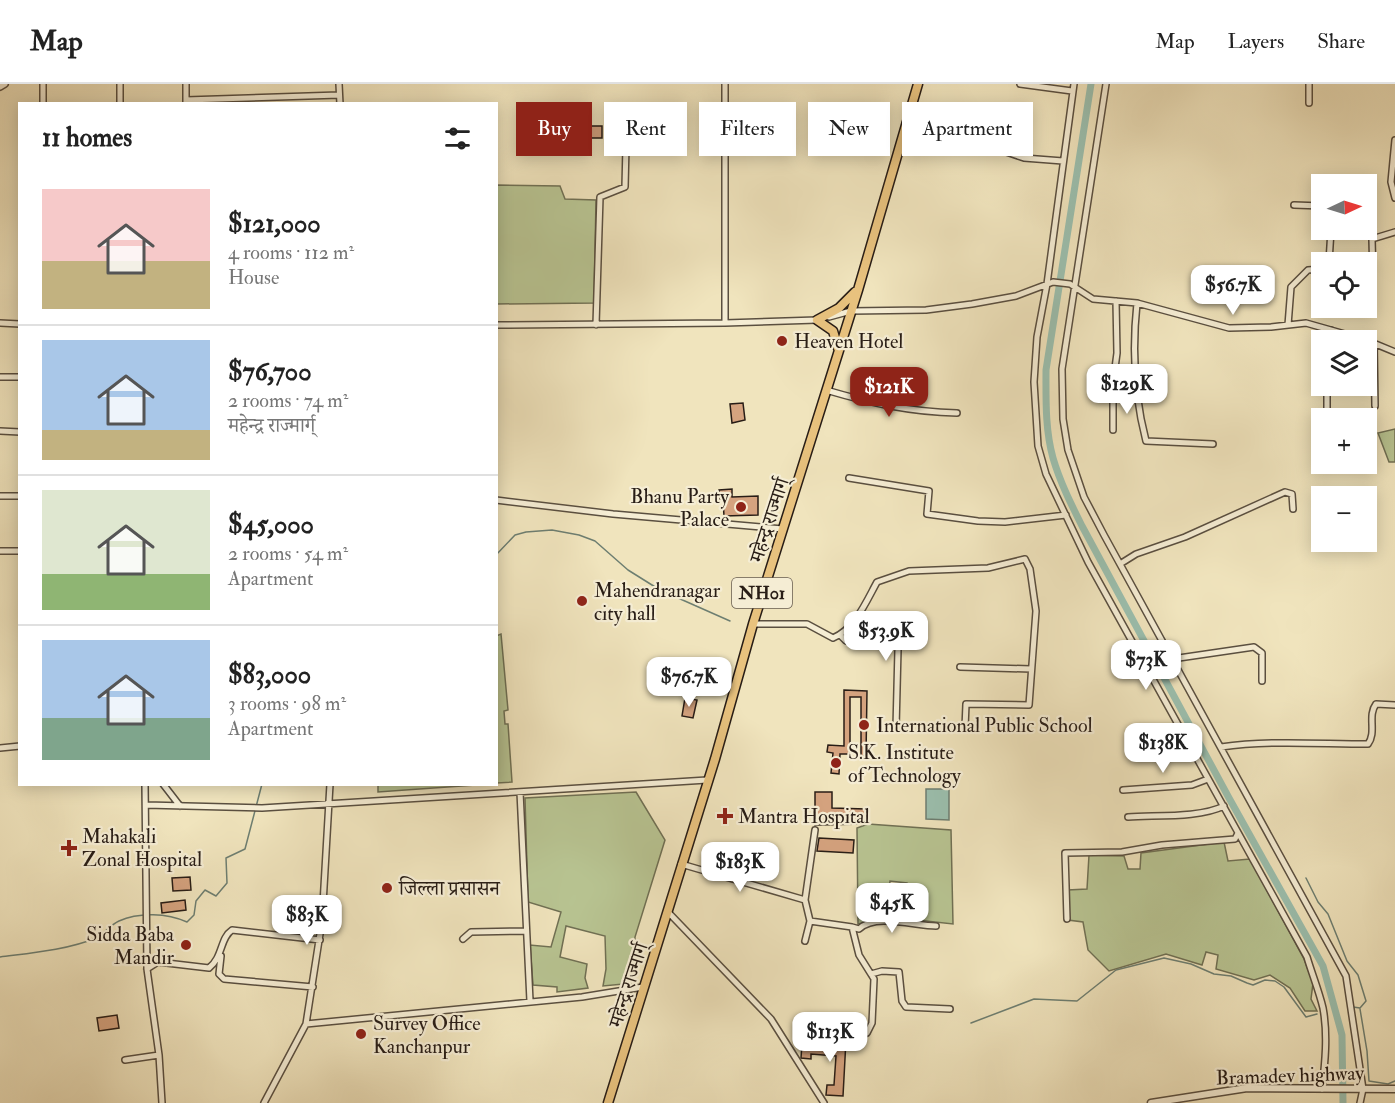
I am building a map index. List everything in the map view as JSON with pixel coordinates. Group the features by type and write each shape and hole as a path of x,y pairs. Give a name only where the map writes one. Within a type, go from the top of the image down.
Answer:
{"highway":[{"name":"महेन्द्र राज्मार्ग्","path":"912,102 918,84"},
{"name":"महेन्द्र राज्मार्ग्","path":"608,1103 753,624 858,290 902,135"},
{"path":"839,352 833,331 817,320 839,308 858,290"}],"street":[{"path":"0,87 5,84"},
{"path":"43,84 44,102"},
{"path":"120,84 120,102"},
{"path":"186,84 186,102 339,95"},
{"path":"339,84 340,102"},
{"path":"725,84 725,323"},
{"path":"1020,84 1073,87 1050,283 1037,337 1034,414 1038,446 1046,474 1088,562 1307,957 1324,1016 1326,1058 1324,1089"},
{"path":"1106,84 1062,369 1063,419 1068,450 1084,497 1346,976 1362,1089 1360,1103"},
{"path":"1309,84 1309,102"},
{"path":"1395,140 1391,182 1395,198"},
{"path":"596,325 600,197 625,187 626,156"},
{"path":"1018,156 1063,161"},
{"path":"1294,205 1311,206"},
{"path":"1372,252 1372,239 1395,232"},
{"path":"1288,325 1290,287 1311,270"},
{"path":"498,325 817,320 851,311 926,310 972,304 1016,296 1050,283 1066,283 1093,298 1137,303 1229,328 1306,323 1331,330"},
{"path":"1113,430 1113,383 1117,353 1116,301"},
{"path":"1137,303 1134,334 1135,379 1139,414 1146,441 1214,444"},
{"path":"0,323 18,324"},
{"path":"1377,345 1395,352"},
{"path":"0,377 18,377"},
{"path":"826,390 874,405 926,412 957,413"},
{"path":"1375,396 1375,406"},
{"path":"0,431 18,432"},
{"path":"849,478 929,491 927,514 1005,522 1066,515"},
{"path":"1120,564 1137,554 1185,537 1285,492 1292,494 1293,509"},
{"path":"0,496 18,496"},
{"path":"498,500 613,514 783,529"},
{"path":"0,551 18,551"},
{"path":"753,624 807,624 833,638 840,635 860,613 877,582 909,572 988,568 1025,559 1030,569 1036,611 1031,669 1032,696 1029,705 966,704 965,728"},
{"path":"840,635 846,641 893,642 898,649 896,728"},
{"path":"1172,659 1254,647 1262,652 1262,681"},
{"path":"960,667 1031,669"},
{"path":"1221,747 1247,743 1368,744 1372,738 1371,710 1376,704 1395,705"},
{"path":"0,748 18,746"},
{"path":"1123,790 1192,785 1208,779"},
{"path":"146,805 262,808 707,780"},
{"path":"144,786 148,911 147,969 159,1055 162,1103"},
{"path":"165,786 180,806"},
{"path":"264,1103 306,1024 320,940 330,786"},
{"path":"520,792 530,1001"},
{"path":"1128,817 1192,813 1217,810 1224,806"},
{"path":"806,941 810,921 805,900 815,830"},
{"path":"1067,919 1065,853 1140,850 1162,845 1234,839 1238,833"},
{"path":"681,864 805,900"},
{"path":"668,911 771,1019 824,1103"},
{"path":"810,921 859,929 867,922 916,923 936,926"},
{"path":"852,927 855,946 874,979 872,1023 867,1033"},
{"path":"313,987 224,979 219,974 221,954 226,935 232,930 320,940"},
{"path":"463,939 471,932 526,931"},
{"path":"147,969 158,962 207,968 221,954"},
{"path":"871,974 882,971 899,972 902,1001 906,1007 950,1009"},
{"path":"306,1024 582,996 644,987"},
{"path":"125,1060 159,1055"},
{"name":"Bramadev highway","path":"1151,1103 1247,1088 1395,1089"}],"shaded area":[{"path":"498,185 560,186 565,199 596,200 594,303 498,304"},
{"path":"1395,429 1395,462 1389,462 1378,433"},
{"path":"501,634 508,710 504,711 505,724 508,724 512,782 498,783 498,635"},
{"path":"378,786 461,786 378,792"},
{"path":"926,789 949,789 949,820 926,819"},
{"path":"636,792 665,840 635,937 634,983 603,986 606,969 605,936 566,926 560,957 587,964 585,978 588,988 557,992 557,987 533,985 530,945 551,947 561,912 528,902 525,798"},
{"path":"868,824 951,830 953,924 908,919 907,883 890,881 889,890 883,901 882,918 858,924 857,828"},
{"path":"1224,842 1228,861 1250,859 1304,959 1313,983 1311,999 1317,1011 1305,1011 1290,988 1270,975 1254,980 1216,969 1218,955 1206,952 1202,965 1166,954 1109,971 1088,950 1083,922 1068,920 1068,890 1087,889 1089,855 1124,856 1128,869 1140,869 1141,853"}],"building":[{"path":"592,126 602,126 602,138 592,138"},
{"path":"743,403 745,420 732,423 730,404"},
{"name":"Bhanu Party Palace","path":"732,489 732,497 758,496 758,515 724,516 723,500 719,500 719,490"},
{"name":"International Public School","path":"844,690 867,691 866,756 861,756 861,697 850,697 850,754 840,754 839,774 831,773 833,753 827,752 828,745 844,746"},
{"path":"685,698 697,700 693,718 682,716"},
{"path":"815,792 832,792 832,808 866,809 866,824 815,825"},
{"path":"819,838 854,840 853,853 817,851"},
{"path":"190,877 191,890 173,891 172,878"},
{"path":"185,900 186,910 162,913 161,903"},
{"path":"117,1015 119,1028 99,1031 97,1018"},
{"path":"838,1039 846,1040 843,1096 826,1095 827,1085 834,1085 836,1056 811,1054 811,1059 801,1058 802,1044 833,1046"}],"waterway":[{"path":"1091,84 1046,370 1047,425 1050,447 1062,484 1082,526 1323,966 1342,1035 1343,1103"},
{"path":"498,553 515,535 526,532 552,530 579,535 595,541 628,570 660,590 730,621"},
{"path":"0,957 85,942 96,938 119,921 135,916 162,915 187,922 194,915 196,901 205,890 216,896 227,883 226,858 245,849 261,786"},
{"path":"1306,878 1318,902 1328,914 1347,961 1358,975 1366,1001 1360,1008 1353,1007"},
{"path":"971,1023 1034,999 1077,1001 1116,970 1164,958 1191,964 1214,974 1231,976 1253,985 1265,980 1275,981 1284,987 1306,1017 1317,1014"},
{"path":"1360,1009 1369,1081 1388,1084 1395,1081"}],"place":[{"name":"Heaven Hotel","path":"782,341"},
{"name":"Bhanu Party Palace","path":"741,507"},
{"name":"Mahendranagar city hall","path":"582,601"},
{"name":"International Public School","path":"864,725"},
{"name":"S.K. Institute of Technology","path":"836,763"},
{"name":"Mantra Hospital","path":"725,816"},
{"name":"Mahakali Zonal Hospital","path":"69,848"},
{"name":"जिल्ला प्रसासन","path":"387,888"},
{"name":"Sidda Baba Mandir","path":"186,945"},
{"name":"Survey Office Kanchanpur","path":"361,1034"}]}
